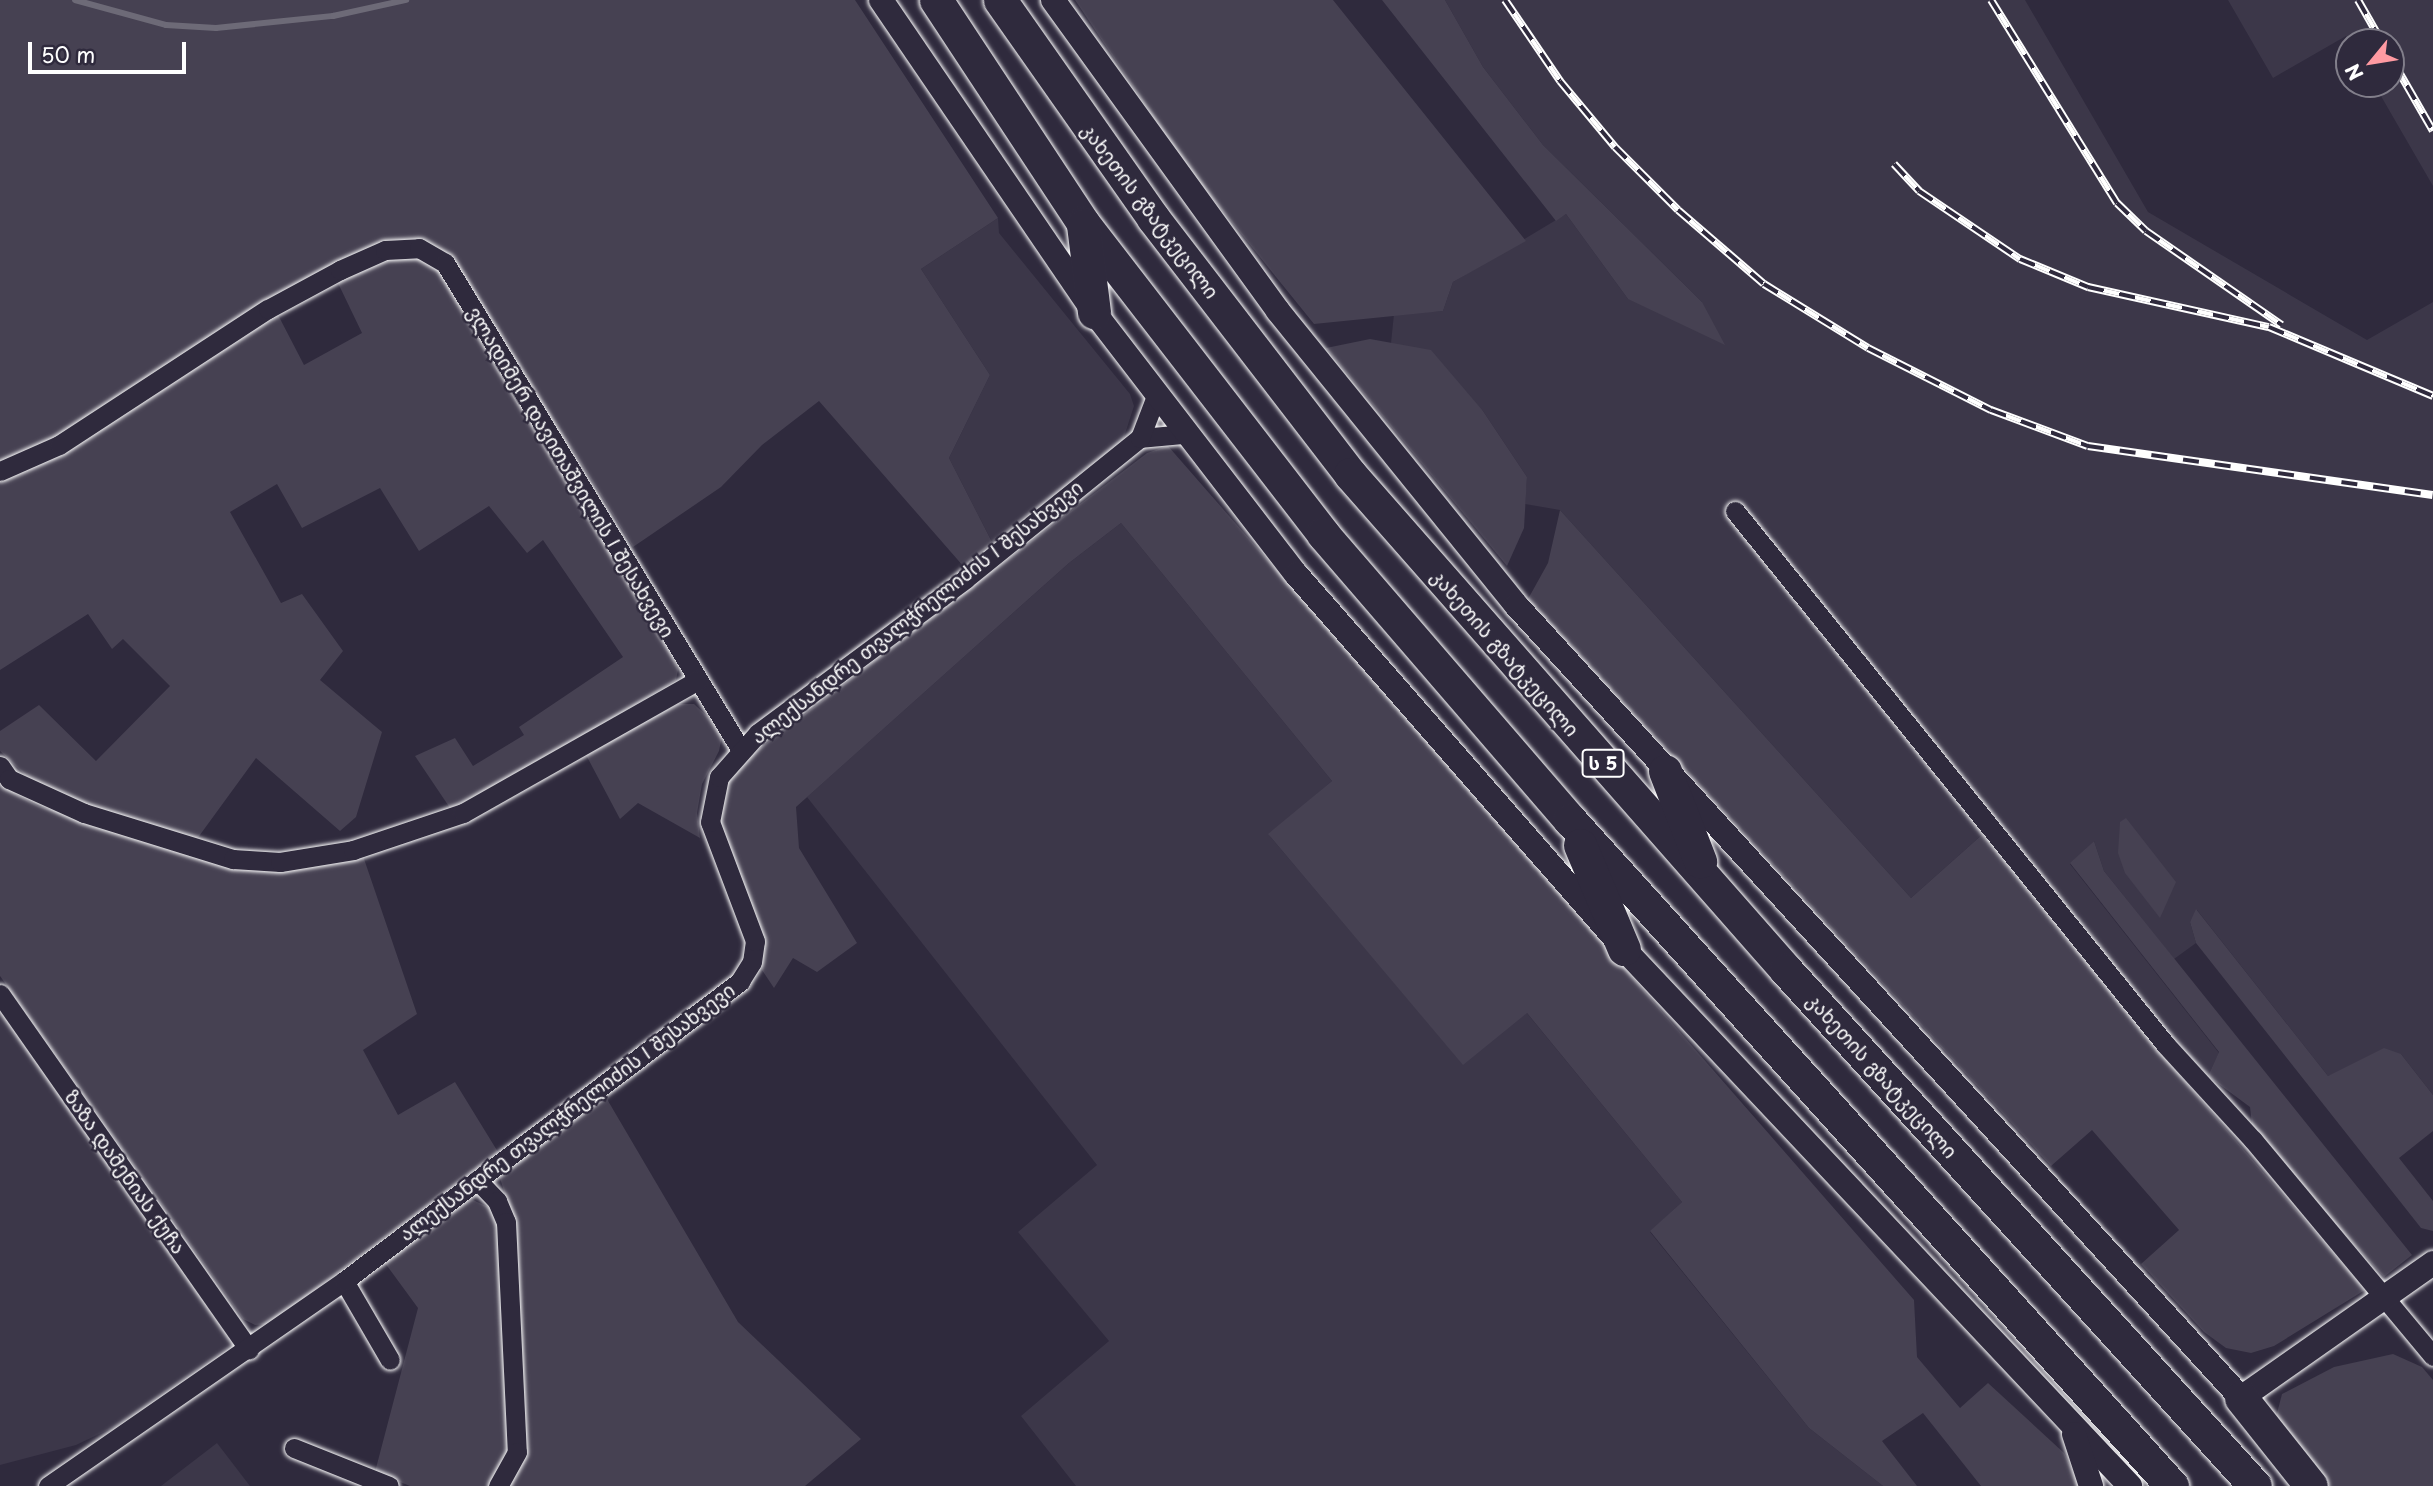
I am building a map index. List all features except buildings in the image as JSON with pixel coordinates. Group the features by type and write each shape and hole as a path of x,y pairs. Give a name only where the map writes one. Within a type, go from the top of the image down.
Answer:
{"highway":[{"path":"936,0 1083,223 1323,534 1570,820 2172,1486"},
{"name":"კახეთის გზატკეცილი","path":"1000,0 1153,218 1350,474 1707,880 2255,1486"},
{"path":"1083,223 1094,312"},
{"path":"1665,771 1707,880"},
{"path":"1570,820 1624,949"},
{"path":"2241,1398 2311,1486"}],"street":[{"path":"881,0 1094,312 1184,434 1296,574 1624,949 1973,1324 2069,1420 2130,1486"},
{"name":"კახეთის გზატკეცილი","path":"1053,0 1166,162 1278,311 1516,605 2241,1398"},
{"name":"ვლადიმერ დავითაშვილის I შესახვევი","path":"0,471 60,445 268,309 340,270 385,250 419,248 445,263 741,750"},
{"path":"1156,396 1140,438 1184,434"},
{"name":"ალექსანდრე თვალჭრელიძის I შესახვევი","path":"48,1486 344,1281 726,994 752,962 755,941 747,913 710,821 711,797 719,777 741,750 1140,438"},
{"path":"1734,511 2165,1044 2433,1356"},
{"path":"3,774 84,813 233,859 280,862 353,849 463,813 698,680"},
{"name":"ზაზა დამენიას ქუჩა","path":"0,994 249,1349"},
{"path":"477,1180 497,1201 506,1222 517,1452 498,1486"},
{"path":"2241,1398 2386,1299 2433,1263"},
{"path":"344,1281 390,1360"},
{"path":"2069,1420 2091,1486"},
{"path":"294,1448 389,1486"}],"shaded area":[{"path":"0,0 855,0 998,218 921,269 990,375 949,458 992,542 964,567 819,401 762,445 721,487 633,547 571,447 565,451 452,264 385,246 55,441 0,466"},
{"path":"1075,0 1333,0 1526,241 1453,282 1443,311 1314,324 1185,164"},
{"path":"1382,0 1445,0 1483,67 1543,145 1702,302 1725,345 1628,299 1566,214 1556,221"},
{"path":"1445,0 2025,0 2148,212 2367,340 2433,302 2433,1095 2401,1054 2328,1076 2197,910 2190,922 2196,943 2174,959 2104,871 2094,841 2070,864 2219,1053 2208,1076 1984,833 1911,898 1560,510 1525,504 1527,477 1483,411 1391,343 1394,314 1443,311 1453,282 1566,214 1628,299 1702,302 1543,145 1483,67"},
{"path":"2228,0 2433,0 2433,186 2382,98 2405,98 2405,28 2335,28 2335,42 2273,78"},
{"path":"998,218 999,233 1130,394 1134,406 1123,440 992,542 949,458 990,375 921,269"},
{"path":"396,256 425,258 446,274 664,638 678,670 676,680 499,786 450,808 415,756 455,738 473,766 524,735 519,727 623,657 543,540 527,553 489,506 419,551 380,488 302,528 277,484 230,512 281,603 302,594 343,651 320,680 382,732 356,817 340,831 256,758 197,839 42,791 0,751 0,731 39,705 96,761 170,686 123,639 112,649 88,614 0,670 0,479 276,311 304,365 362,333 337,281"},
{"path":"1370,339 1431,350 1483,411 1527,477 1524,528 1507,566 1326,348"},
{"path":"1168,446 1914,1300 1917,1357 1960,1408 1988,1383 2064,1453 2080,1486 1981,1486 1923,1413 1882,1441 1917,1486 1883,1486 1809,1428 1650,1231 1682,1202 1527,1013 1463,1065 1268,834 1332,781 1121,523 1069,563 796,807 799,848 857,943 817,972 793,958 774,988 762,970 762,931 720,824 718,799 729,777 753,754 1147,453"},
{"path":"1560,510 1911,898 1984,833 2174,1069 2365,1290 2274,1346 2251,1353 2226,1348 2204,1332 2141,1264 2179,1230 2092,1130 2051,1166 1528,599 1548,563"},
{"path":"1121,523 1332,781 1269,835 1463,1064 1526,1012 1682,1202 1650,1232 1809,1428 1883,1486 1076,1486 1021,1416 1109,1341 1018,1232 1097,1165 807,797 1069,563"},
{"path":"678,704 694,704 723,731 719,751 702,784 697,813 700,838 638,803 620,819 585,753"},
{"path":"0,774 15,794 38,806 258,869 288,871 362,853 417,1014 363,1050 398,1115 455,1082 498,1152 269,1324 255,1325 243,1319 0,976"},
{"path":"2126,818 2176,882 2160,918 2125,873 2118,853 2120,822"},
{"path":"2094,841 2104,871 2412,1255 2384,1277 2253,1133 2250,1107 2208,1076 2219,1052 2070,863"},
{"path":"2196,909 2328,1076 2384,1048 2401,1054 2433,1095 2433,1131 2399,1158 2433,1201 2433,1231 2421,1228 2196,943 2190,922"},
{"path":"0,1010 233,1344 116,1426 76,1445 0,1465"},
{"path":"604,1094 738,1322 861,1439 805,1486 507,1486 510,1210 499,1175"},
{"path":"473,1200 488,1207 499,1221 509,1452 490,1486 410,1486 375,1472 418,1308 385,1263 461,1203"},
{"path":"2393,1354 2422,1367 2433,1380 2433,1486 2325,1486 2274,1425 2282,1394 2334,1367"},
{"path":"217,1443 250,1486 161,1486"}],"waterway":[{"path":"75,0 166,25 216,28 333,16 406,0"}],"railway":[{"path":"1505,0 1560,81 1615,147 1678,210 1764,284 1868,348 1991,410 2088,446 2433,495"},
{"path":"1991,0 2117,203 2146,231 2282,325"},
{"path":"2358,0 2374,28"},
{"path":"2405,82 2433,131"},
{"path":"1894,164 1919,191 2020,259 2088,287 2269,327 2433,396"}]}
